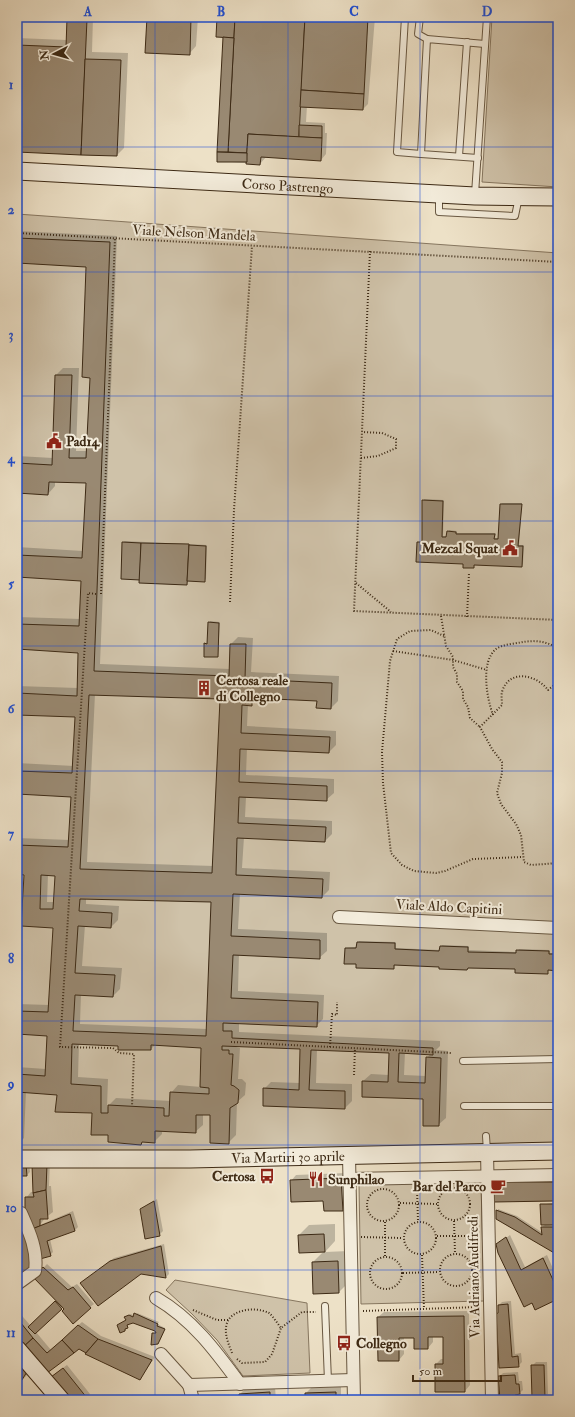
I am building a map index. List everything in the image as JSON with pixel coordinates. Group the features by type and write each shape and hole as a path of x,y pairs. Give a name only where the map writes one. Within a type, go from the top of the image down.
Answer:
{"street":[{"name":"Corso Pastrengo","path":"17,171 475,196 558,197"},
{"name":"Viale Aldo Capitini","path":"339,917 558,928"},
{"name":"Via Martiri 30 aprile","path":"17,1159 190,1159 349,1156 487,1144 558,1151"},
{"name":"Via Adriano Audifredi","path":"487,1144 492,1400"},
{"path":"349,1156 354,1400"},
{"name":"Via Martiri 30 aprile","path":"349,1179 558,1175"},
{"path":"17,1214 20,1213 31,1235 36,1262 35,1270 17,1284"},
{"path":"156,1298 176,1310 184,1318 217,1352 240,1384"},
{"path":"17,1349 62,1400"},
{"path":"161,1354 189,1385 193,1400"},
{"path":"189,1385 353,1380"}],"lane":[{"path":"405,17 397,152 478,158"},
{"path":"420,17 418,34 427,39 485,44"},
{"path":"475,196 487,17"},
{"path":"421,154 427,39"},
{"path":"459,156 467,42"},
{"path":"440,194 439,212 515,216 519,196"},
{"path":"463,1061 558,1059"},
{"path":"464,1106 558,1106"},
{"path":"325,1309 328,1381"}],"path":[{"name":"Viale Nelson Mandela","path":"17,233 558,262"},
{"path":"101,594 115,238"},
{"path":"230,602 234,510 252,246"},
{"path":"370,251 354,611 558,620"},
{"path":"361,458 378,456 396,448 396,439 382,433 362,432"},
{"path":"467,617 469,572"},
{"path":"355,582 392,613"},
{"path":"96,594 88,593 60,1047 113,1048 119,1053 134,1054 132,1106"},
{"path":"441,616 446,646 453,660 457,674 457,682 463,691 463,699 468,707 470,718 480,727 492,749 502,762 502,773 497,793 500,804 516,824 521,835 524,862 531,865 558,863"},
{"path":"444,636 432,630 410,631 398,639 390,661 382,752 383,783 391,853 402,865 414,871 436,873 445,871 473,858 523,857"},
{"path":"492,715 487,700 487,670 491,656 496,650 503,646 531,640 542,641 558,649"},
{"path":"393,651 453,660 487,670"},
{"path":"480,727 502,705 502,691 510,681 520,676 532,677 542,682 548,690 558,682"},
{"path":"330,1047 332,1014 337,1015 338,1002"},
{"path":"232,1042 452,1053"},
{"path":"354,1075 355,1048"},
{"path":"417,1178 418,1221"},
{"path":"454,1187 465,1191 471,1202 468,1215 454,1221 444,1217 437,1204 441,1193 454,1187"},
{"path":"382,1188 394,1192 400,1203 396,1216 385,1222 372,1218 366,1207 370,1194 382,1188"},
{"path":"400,1203 437,1204"},
{"path":"418,1221 431,1224 437,1236 433,1248 422,1255 409,1251 403,1238 407,1227 418,1221"},
{"path":"454,1221 455,1253"},
{"path":"385,1222 385,1256"},
{"path":"437,1236 488,1236"},
{"path":"350,1237 403,1238"},
{"path":"455,1253 467,1257 473,1268 469,1281 458,1287 445,1283 440,1272 443,1259 455,1253"},
{"path":"422,1255 424,1309"},
{"path":"385,1256 397,1259 403,1273 400,1284 389,1290 376,1286 370,1275 373,1262 385,1256"},
{"path":"403,1273 440,1272"},
{"path":"352,1311 490,1307"},
{"path":"184,1318 190,1308 217,1320 228,1320 244,1310 256,1309 270,1314 281,1328"},
{"path":"228,1320 226,1329 232,1354 242,1363 265,1362 272,1354 281,1328 302,1312 325,1309"}],"shaded area":[{"path":"492,17 558,17 558,187 482,182"},
{"path":"17,214 558,253 558,1144 17,1153"},
{"path":"481,1182 484,1301 361,1304 359,1184"},
{"path":"175,1280 307,1303 310,1373 243,1376 217,1340 166,1290"}],"building":[{"path":"17,17 32,17 31,20 17,19"},
{"path":"147,17 191,17 190,55 145,53"},
{"path":"217,17 235,17 234,38 216,37"},
{"path":"235,17 305,17 299,137 248,134 247,153 228,152"},
{"path":"305,17 368,17 364,94 301,90"},
{"path":"67,18 87,19 81,155 17,152 17,129 19,129 20,103 17,103 17,45 66,47"},
{"path":"223,37 234,38 228,152 217,152"},
{"path":"85,59 121,60 117,156 81,155"},
{"path":"301,90 364,94 363,110 300,107"},
{"path":"299,125 322,126 322,138 299,137"},
{"path":"248,134 322,138 321,161 261,157 260,165 246,164"},
{"path":"217,152 247,153 247,162 217,162"},
{"name":"Certosa reale di Collegno","path":"17,238 110,242 94,671 229,676 230,644 246,644 245,679 332,683 331,709 316,708 317,701 252,698 252,706 242,705 241,733 330,737 329,753 240,749 239,782 327,786 327,801 239,797 238,823 326,827 325,842 237,838 236,875 323,879 322,898 233,894 231,936 320,940 320,959 233,955 231,998 318,1002 317,1027 223,1023 223,1031 232,1031 232,1038 433,1048 433,1055 399,1053 398,1082 425,1083 426,1057 441,1058 439,1126 423,1126 423,1099 362,1097 362,1081 388,1082 389,1053 311,1050 309,1090 345,1091 345,1109 263,1106 263,1088 299,1090 300,1049 222,1046 222,1050 229,1050 229,1054 233,1054 231,1085 239,1090 238,1103 230,1108 229,1144 210,1143 210,1115 196,1115 196,1133 155,1131 155,1143 142,1142 141,1145 108,1142 108,1135 91,1135 92,1113 55,1112 57,1095 17,1092 17,1074 45,1076 47,1036 17,1034 17,1011 48,1012 53,928 21,926 24,875 17,874 17,845 68,847 71,797 17,794 17,771 72,773 75,717 17,715 17,693 77,696 78,653 17,649 17,624 79,626 81,581 17,577 17,555 82,558 86,483 49,482 48,495 17,493 17,463 52,465 55,375 72,375 69,458 86,458 90,378 82,377 86,267 17,263","holes":["89,695 220,699 212,873 80,869","41,875 55,876 53,909 40,909","80,899 211,902 206,1036 73,1031 75,995 113,997 115,975 75,973 78,926 111,928 112,913 79,911","72,1044 118,1046 118,1050 151,1050 151,1045 201,1048 200,1087 209,1088 209,1094 170,1092 169,1116 164,1116 164,1108 108,1105 108,1113 101,1113 101,1086 71,1084"]},
{"path":"422,500 443,501 442,537 446,537 447,531 456,532 456,534 495,534 494,539 498,539 500,504 522,504 518,546 523,546 522,567 474,565 474,568 463,568 463,564 416,562 417,542 422,542"},
{"path":"122,542 141,543 140,580 121,579"},
{"path":"141,543 189,544 187,585 139,583"},
{"path":"189,545 206,546 205,582 187,581"},
{"path":"208,622 219,623 218,657 204,657 204,643 207,644"},
{"path":"357,942 395,943 395,949 439,951 440,946 468,947 468,952 516,953 516,950 549,951 549,954 558,954 558,971 548,970 548,974 515,973 515,969 468,968 467,970 394,965 394,969 356,968 356,964 344,964 345,948 356,948"},
{"path":"17,1093 19,1094 17,1146"},
{"path":"17,1164 26,1164 27,1176 17,1176"},
{"path":"32,1164 47,1164 46,1190 33,1193"},
{"path":"341,1178 343,1211 324,1211 323,1201 291,1202 290,1180"},
{"path":"555,1180 558,1180 558,1205 556,1205"},
{"path":"493,1182 554,1182 554,1201 494,1202"},
{"path":"46,1190 48,1219 40,1219 40,1226 32,1229 25,1214 25,1197 34,1197 33,1193"},
{"path":"154,1201 160,1236 145,1239 140,1209"},
{"path":"540,1204 554,1204 555,1225 541,1225"},
{"path":"496,1210 515,1217 542,1235 541,1227 556,1227 556,1254 496,1219"},
{"path":"70,1214 75,1231 47,1241 51,1256 40,1259 32,1229"},
{"path":"17,1218 27,1241 32,1270 17,1281"},
{"path":"324,1234 325,1252 299,1253 298,1235"},
{"path":"506,1237 521,1270 543,1258 558,1291 558,1299 535,1310 532,1303 524,1307 498,1253 496,1244"},
{"path":"161,1246 166,1278 141,1274 98,1306 80,1283 110,1261"},
{"path":"338,1261 339,1293 313,1294 312,1262"},
{"path":"43,1267 68,1290 73,1287 91,1308 73,1324 62,1311 64,1309 33,1277"},
{"path":"55,1301 62,1309 35,1334 28,1327"},
{"path":"508,1304 512,1357 518,1356 519,1367 499,1368 496,1314 498,1313 498,1305"},
{"path":"134,1313 158,1324 157,1326 165,1329 158,1344 151,1345 152,1333 156,1333 155,1331 133,1323 127,1325 128,1328 120,1333 117,1325 126,1320 124,1317 129,1315 133,1317"},
{"path":"464,1316 465,1392 435,1392 435,1364 443,1364 443,1337 428,1337 428,1349 414,1349 414,1338 399,1338 399,1361 378,1361 377,1317"},
{"path":"17,1318 33,1338 21,1349 17,1344"},
{"path":"78,1325 98,1339 86,1353 79,1349 74,1353 62,1340"},
{"path":"33,1338 47,1353 62,1340 74,1353 43,1376 21,1349"},
{"path":"98,1339 152,1360 140,1380 85,1354"},
{"path":"558,1352 558,1361 554,1355"},
{"path":"17,1353 30,1367 20,1383 17,1380"},
{"path":"531,1365 544,1365 545,1398 532,1398"},
{"path":"63,1368 87,1398 86,1400 66,1400 47,1380"},
{"path":"515,1375 516,1384 519,1384 520,1394 515,1395 516,1398 500,1399 498,1376"},
{"path":"270,1392 270,1400 239,1400 239,1394"},
{"path":"336,1392 336,1400 305,1400 305,1393"}],"place":[{"name":"Pad14","path":"54,441"},
{"name":"Mezcal Squat","path":"510,548"},
{"name":"Certosa reale di Collegno","path":"204,688"},
{"name":"Certosa","path":"267,1176"},
{"name":"Sunphilao","path":"316,1179"},
{"name":"Bar del Parco","path":"498,1186"},
{"name":"Collegno","path":"344,1343"}]}
